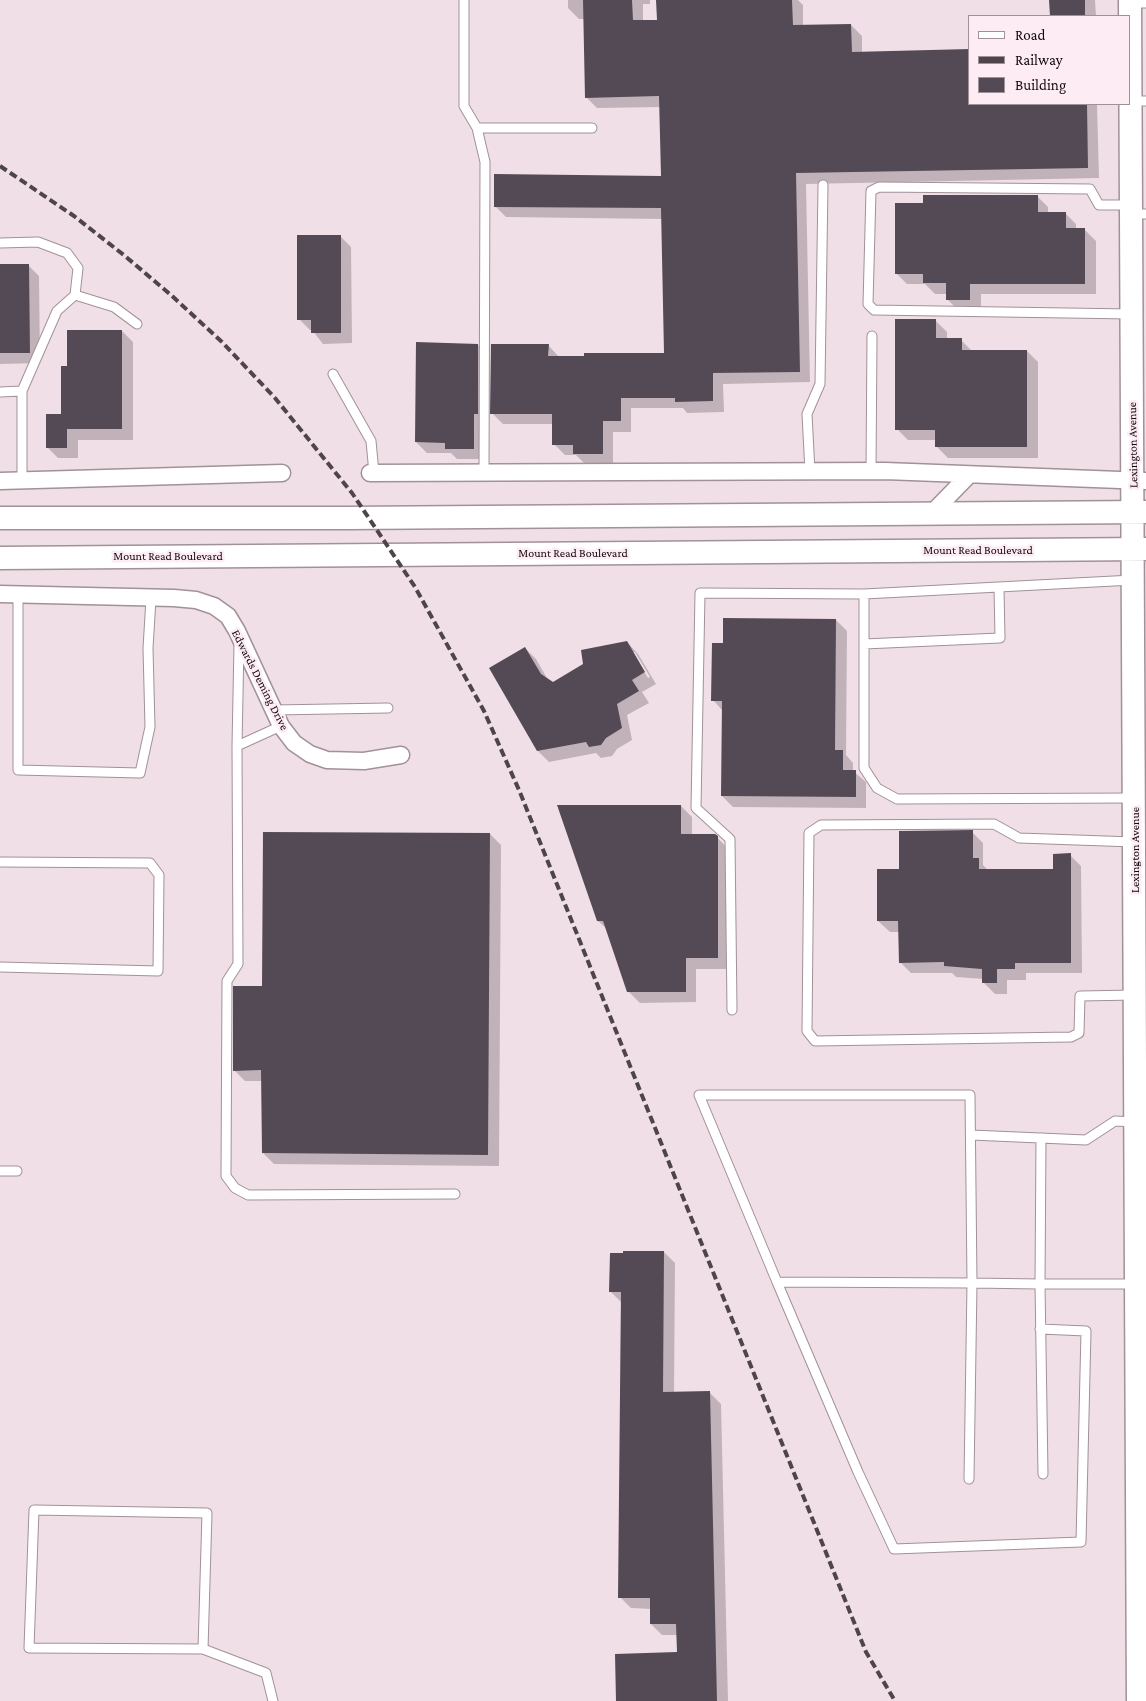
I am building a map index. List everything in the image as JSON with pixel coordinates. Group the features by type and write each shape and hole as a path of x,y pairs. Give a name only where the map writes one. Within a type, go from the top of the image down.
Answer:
{"main road":[{"name":"Lexington Avenue","path":"1131,82 1135,2"},
{"name":"Lexington Avenue","path":"1130,105 1136,211 1134,322 1140,481 1140,549 1134,580 1140,769 1134,798 1136,1284 1142,1677 1138,1701"},
{"path":"0,518 348,518 933,512 1140,512"},
{"name":"Mount Read Boulevard","path":"0,558 1140,549"}],"street":[{"path":"372,473 871,472 1140,481"},
{"path":"0,481 282,473"},
{"path":"933,512 969,475"},
{"name":"Edwards Deming Drive","path":"0,594 196,600 214,606 228,616 281,726 294,743 310,754 327,760 364,761 401,755"}],"lane":[{"path":"464,0 464,106 477,128 485,162 484,473"},
{"path":"1131,102 1146,101"},
{"path":"477,128 592,128"},
{"path":"810,472 807,414 820,384 823,185"},
{"path":"1134,322 874,310 868,304 871,191 878,187 1090,189 1099,205 1136,211"},
{"path":"0,243 38,242 66,254 78,268 75,295 57,311 22,391 22,480"},
{"path":"75,295 114,307 136,324"},
{"path":"871,472 872,336"},
{"path":"333,374 371,442 372,473"},
{"path":"0,392 22,391"},
{"path":"732,1010 730,840 696,808 700,593 864,594 1134,580"},
{"path":"864,644 1000,638 999,588"},
{"path":"18,594 18,770 140,773 150,727 148,648 151,599"},
{"path":"864,594 864,768 877,788 898,799 1134,798"},
{"path":"239,636 237,746 238,964 226,981 226,1176 235,1188 248,1195 456,1194"},
{"path":"274,710 388,708"},
{"path":"237,746 281,726"},
{"path":"1134,842 1019,838 994,824 821,825 809,833 808,1031 815,1041 1071,1037 1079,1033 1080,996 1135,995"},
{"path":"0,862 150,863 159,875 158,971 0,968"},
{"path":"969,1479 972,1283 970,1095 698,1095 858,1472 894,1548 1081,1542 1086,1331 1040,1329"},
{"path":"970,1135 1086,1140 1115,1122 1135,1122"},
{"path":"1041,1138 1040,1329 1043,1474"},
{"path":"0,1171 17,1171"},
{"path":"778,1282 1136,1284"},
{"path":"203,1649 206,1513 34,1510 29,1648 203,1649 266,1673 273,1701"}],"building":[{"path":"583,0 632,0 633,20 657,20 656,0 792,0 793,25 851,24 852,52 968,49 968,105 1087,105 1088,168 796,173 800,372 713,373 713,401 675,402 675,398 621,398 621,421 603,421 603,454 573,454 573,445 552,445 552,414 490,414 491,344 549,344 548,356 584,356 584,353 664,353 661,208 494,207 494,174 661,176 659,96 585,98"},
{"path":"1049,0 1085,0 1085,15 1050,15"},
{"path":"923,195 1038,195 1038,212 1066,212 1066,228 1085,228 1085,284 970,284 970,300 946,300 946,283 923,283 923,274 895,274 895,203 923,203"},
{"path":"297,235 341,235 341,333 311,333 311,320 297,320"},
{"path":"0,264 29,264 30,353 0,353"},
{"path":"895,319 936,319 936,338 962,338 962,350 1027,350 1027,447 935,447 935,430 895,430"},
{"path":"67,330 122,330 122,429 67,429 67,448 46,448 46,414 61,414 61,366 67,366"},
{"path":"416,342 478,344 478,414 474,414 474,449 445,449 445,443 415,442"},
{"path":"723,618 836,619 835,750 843,750 843,770 856,770 856,797 721,796 722,701 711,701 712,643 723,643"},
{"path":"627,641 645,672 632,680 639,691 617,704 622,728 606,738 601,745 589,747 586,742 537,751 489,668 525,647 541,674 553,682 583,664 581,650"},
{"path":"557,805 681,805 681,834 715,834 718,836 718,958 686,958 686,992 627,992 603,921 597,921"},
{"path":"973,830 973,858 979,858 979,869 1053,869 1053,854 1071,853 1071,963 1015,963 1015,969 997,969 997,983 982,983 982,969 944,966 944,962 899,963 898,921 877,921 877,869 899,869 899,831"},
{"path":"263,832 490,833 488,1155 262,1153 261,1070 233,1071 233,986 262,986"},
{"path":"623,1251 664,1251 663,1392 710,1391 717,1701 616,1701 615,1654 677,1652 676,1624 650,1624 650,1598 618,1598 621,1292 609,1292 610,1253 623,1253"}],"railway":[{"path":"0,166 74,216 125,256 222,342 275,398 352,493 415,587 484,711 519,790 866,1652 895,1701"}]}
